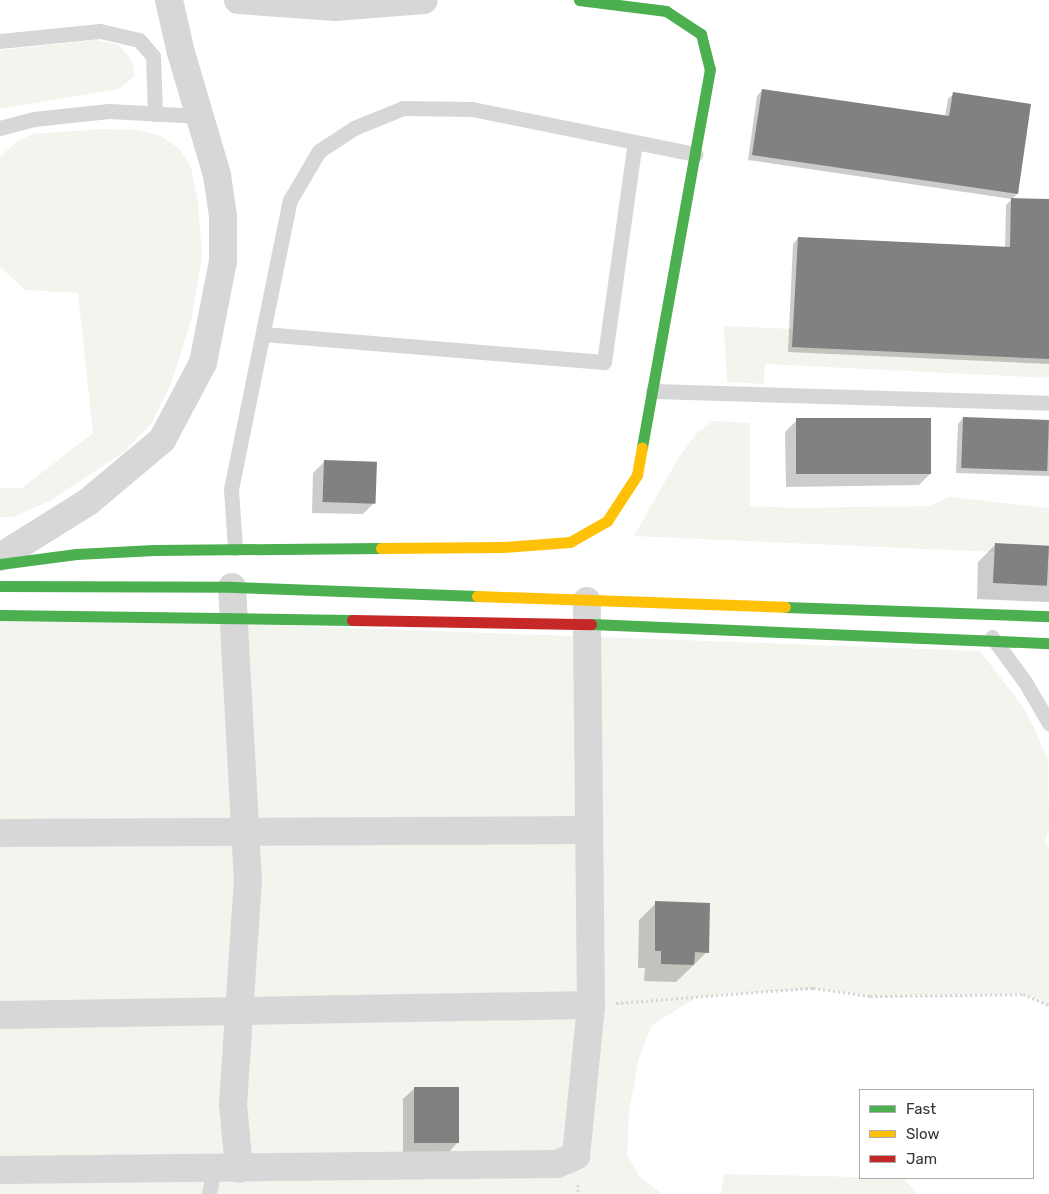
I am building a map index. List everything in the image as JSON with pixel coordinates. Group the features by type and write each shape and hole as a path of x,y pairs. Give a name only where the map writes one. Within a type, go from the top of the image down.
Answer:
{"main road":[{"path":"0,564 76,554 235,548 503,547 570,542 607,521 637,475 710,69 701,34 666,11 579,0"},
{"path":"0,586 232,587 995,642 1049,643"},
{"path":"0,615 233,616 587,612 1049,616"}],"street":[{"path":"0,557 88,502 162,440 203,363 223,261 223,234 217,175 181,53 169,0"},
{"path":"238,0 336,7 390,1 424,0"},
{"path":"221,1177 233,1104 248,879 247,831 232,587"},
{"path":"0,1170 221,1177 557,1164 576,1156 591,1005 587,612"},
{"path":"0,833 588,830"},
{"path":"0,1015 591,1005"}],"lane":[{"path":"0,41 100,31 140,40 153,56 156,114"},
{"path":"235,548 231,489 290,200 319,151 354,128 403,108 472,109 696,154"},
{"path":"0,128 34,119 109,111 201,116"},
{"path":"263,334 604,362 635,142"},
{"path":"653,391 1049,402"},
{"path":"978,615 995,642 1026,682 1049,723"}],"path":[{"path":"591,1005 813,988 870,996 1024,994 1049,1005"}],"shaded area":[{"path":"97,40 119,45 132,61 135,76 119,89 0,109 0,50"},
{"path":"103,129 138,130 161,136 180,149 191,168 198,202 202,255 192,317 171,384 151,424 124,452 48,502 13,517 0,517 0,488 22,488 93,433 78,293 25,290 0,267 0,157 17,141 33,134"},
{"path":"724,326 793,329 1049,359 1049,378 765,364 764,384 727,382"},
{"path":"713,421 750,423 750,506 793,508 929,506 949,497 1049,508 1049,546 995,543 995,552 634,536 679,457 696,434"},
{"path":"0,615 980,651 1026,711 1048,759 1049,828 1045,843 1049,848 1049,1005 1023,994 870,996 813,988 697,997 652,1025 638,1061 629,1113 627,1155 639,1176 662,1194 0,1194"},
{"path":"724,1174 904,1179 918,1194 721,1194"}],"building":[{"path":"762,89 949,116 953,92 1031,104 1018,194 752,155"},
{"path":"1011,198 1049,199 1049,359 792,347 798,237 1010,247"},
{"path":"963,417 1049,420 1047,471 961,468"},
{"path":"796,418 931,418 931,474 796,474"},
{"path":"324,460 377,462 376,504 323,502"},
{"path":"995,543 1049,546 1047,586 993,583"},
{"path":"655,901 710,903 709,953 695,952 694,965 661,964 661,951 655,951"},
{"path":"414,1087 459,1087 459,1143 414,1143"}],"traffic: fast":[{"path":"579,0 666,11 701,34 710,69 642,447"},
{"path":"0,564 76,554 154,550 381,548"},
{"path":"0,586 232,587 477,596"},
{"path":"785,607 1049,616"},
{"path":"0,615 352,620"},
{"path":"591,624 1049,643"}],"traffic: slow":[{"path":"381,548 503,547 570,542 607,521 637,475 642,447"},
{"path":"477,596 785,607"}],"traffic: jam":[{"path":"352,620 591,624"}]}
